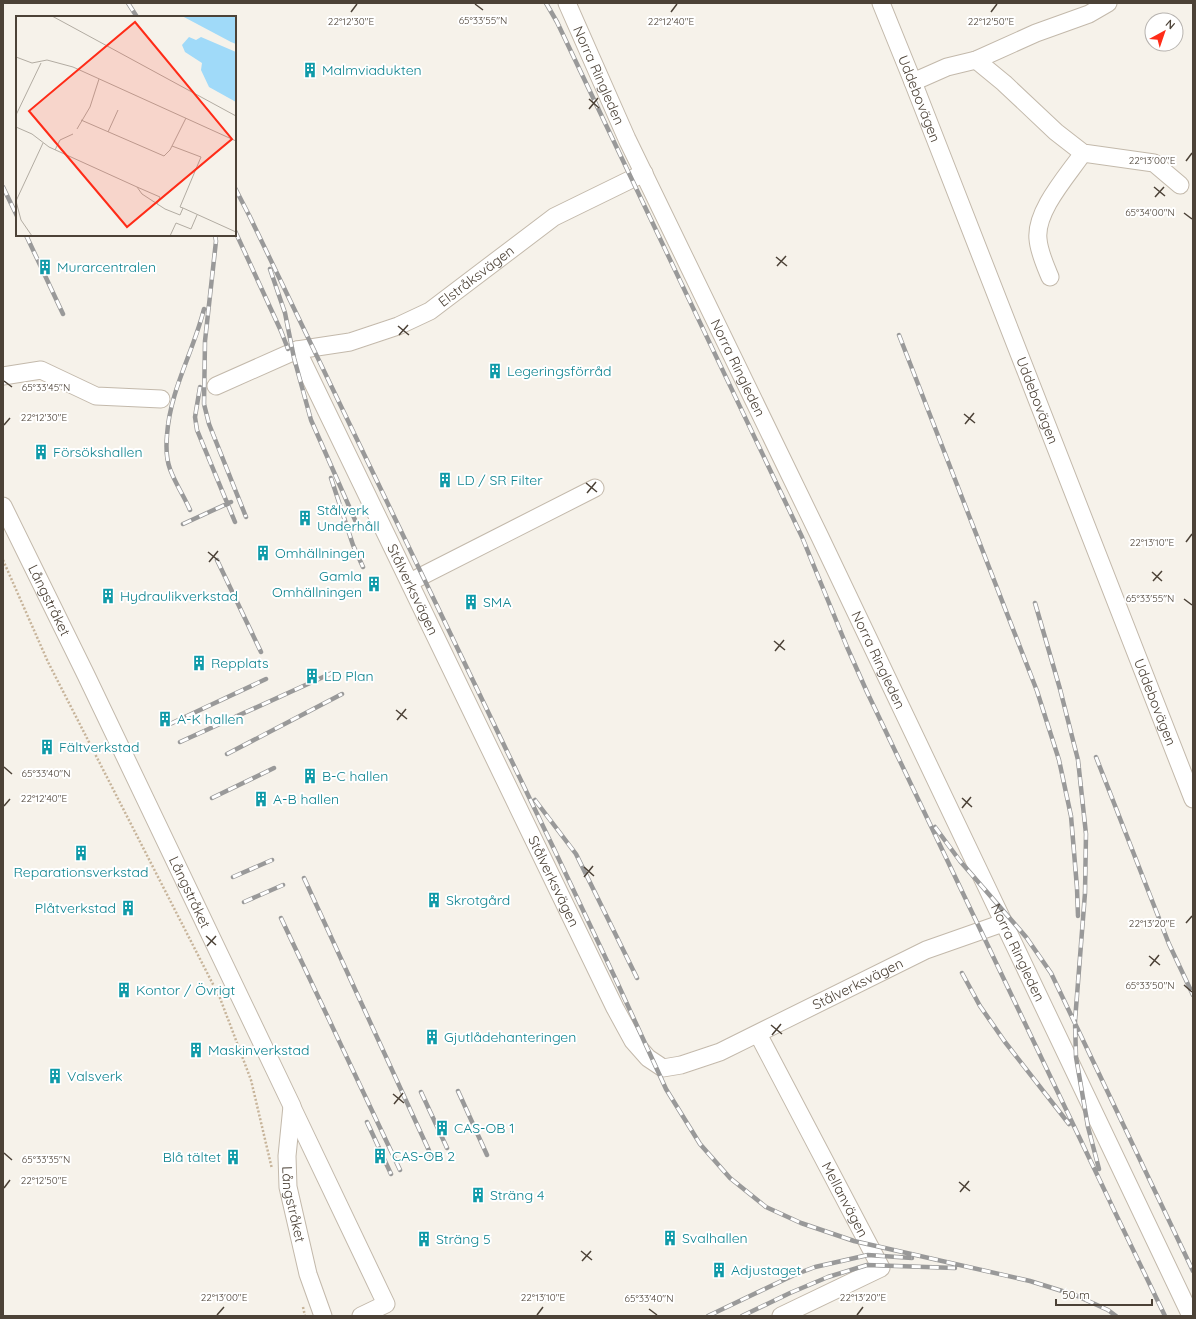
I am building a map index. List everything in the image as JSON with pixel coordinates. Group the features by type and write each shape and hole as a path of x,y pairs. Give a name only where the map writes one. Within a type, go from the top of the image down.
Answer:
{"street":[{"name":"Norra Ringleden","path":"567,3 644,173 1191,1316"},
{"name":"Uddebovägen","path":"881,3 1193,799"},
{"path":"913,82 948,67 976,60 1036,33 1088,14 1108,3"},
{"path":"976,60 1056,132 1083,153 1154,164 1180,185"},
{"path":"1050,277 1040,254 1037,238 1042,215 1055,193 1083,153"},
{"name":"Elstråksvägen","path":"216,386 297,350 350,342 398,326 430,312 554,217 644,173"},
{"name":"Stålverksvägen","path":"297,350 615,1008 633,1041 648,1058 663,1068 681,1065 720,1052 926,950 1003,924"},
{"path":"3,376 41,370 96,396 161,399"},
{"path":"410,582 595,488"},
{"name":"Långstråket","path":"3,506 86,675 292,1106 287,1156 288,1187 308,1274 324,1316"},
{"name":"Mellanvägen","path":"758,1034 881,1268 781,1316"},
{"path":"292,1106 386,1304 361,1316"}],"path":[{"path":"3,560 48,662 220,998 251,1080 272,1170"},
{"path":"302,1301 305,1316"}],"railway":[{"path":"128,3 136,16"},
{"path":"546,3 557,22 802,537 867,692 1113,1208"},
{"path":"3,187 16,214"},
{"path":"236,190 251,219"},
{"path":"249,215 554,849 666,1089 700,1144 730,1178 766,1207 801,1223 854,1241 1030,1281 1075,1295 1108,1310 1116,1316"},
{"path":"236,233 288,349"},
{"path":"26,236 63,314"},
{"path":"215,236 216,241 205,341 204,404 209,424 246,517"},
{"path":"270,269 285,313 294,358 311,420 359,529"},
{"path":"190,510 170,469 166,448 172,403 204,309"},
{"path":"899,335 1037,691 1059,760 1071,816 1078,916"},
{"path":"200,387 195,417 197,430 235,522"},
{"path":"331,478 353,545 363,567"},
{"path":"183,524 231,502"},
{"path":"217,560 261,652"},
{"path":"1035,603 1060,689 1078,760 1086,834 1085,893 1075,1021 1076,1057 1088,1127 1099,1169"},
{"path":"180,742 332,673"},
{"path":"170,724 266,679"},
{"path":"227,754 342,694"},
{"path":"1096,757 1169,944 1193,995"},
{"path":"212,798 274,768"},
{"path":"535,800 576,854 637,978"},
{"path":"935,827 960,861 1026,937 1051,973 1193,1271"},
{"path":"233,877 272,860"},
{"path":"304,878 431,1155"},
{"path":"244,902 283,885"},
{"path":"281,918 400,1170"},
{"path":"962,973 980,1006 1005,1042 1069,1124"},
{"path":"458,1091 487,1155"},
{"path":"421,1092 447,1148"},
{"path":"367,1122 391,1174"},
{"path":"1111,1204 1165,1316"},
{"path":"708,1316 794,1275 815,1267 868,1255 912,1258"},
{"path":"742,1316 828,1277 867,1265 955,1268"}],"place":[{"name":"Malmviadukten","path":"310,70"},
{"name":"Murarcentralen","path":"45,267"},
{"name":"Legeringsförråd","path":"495,371"},
{"name":"Försökshallen","path":"41,452"},
{"name":"LD / SR Filter","path":"445,480"},
{"name":"Stålverk Underhåll","path":"305,518"},
{"name":"Omhällningen","path":"263,553"},
{"name":"Gamla Omhällningen","path":"374,584"},
{"name":"Hydraulikverkstad","path":"108,596"},
{"name":"SMA","path":"471,602"},
{"name":"Repplats","path":"199,663"},
{"name":"LD Plan","path":"312,676"},
{"name":"A-K hallen","path":"165,719"},
{"name":"Fältverkstad","path":"47,747"},
{"name":"B-C hallen","path":"310,776"},
{"name":"A-B hallen","path":"261,799"},
{"name":"Reparationsverkstad","path":"81,853"},
{"name":"Skrotgård","path":"434,900"},
{"name":"Plåtverkstad","path":"128,908"},
{"name":"Kontor / Övrigt","path":"124,990"},
{"name":"Gjutlådehanteringen","path":"432,1037"},
{"name":"Maskinverkstad","path":"196,1050"},
{"name":"Valsverk","path":"55,1076"},
{"name":"CAS-OB 1","path":"442,1128"},
{"name":"CAS-OB 2","path":"380,1156"},
{"name":"Blå tältet","path":"233,1157"},
{"name":"Sträng 4","path":"478,1195"},
{"name":"Svalhallen","path":"670,1238"},
{"name":"Sträng 5","path":"424,1239"},
{"name":"Adjustaget","path":"719,1270"}]}
